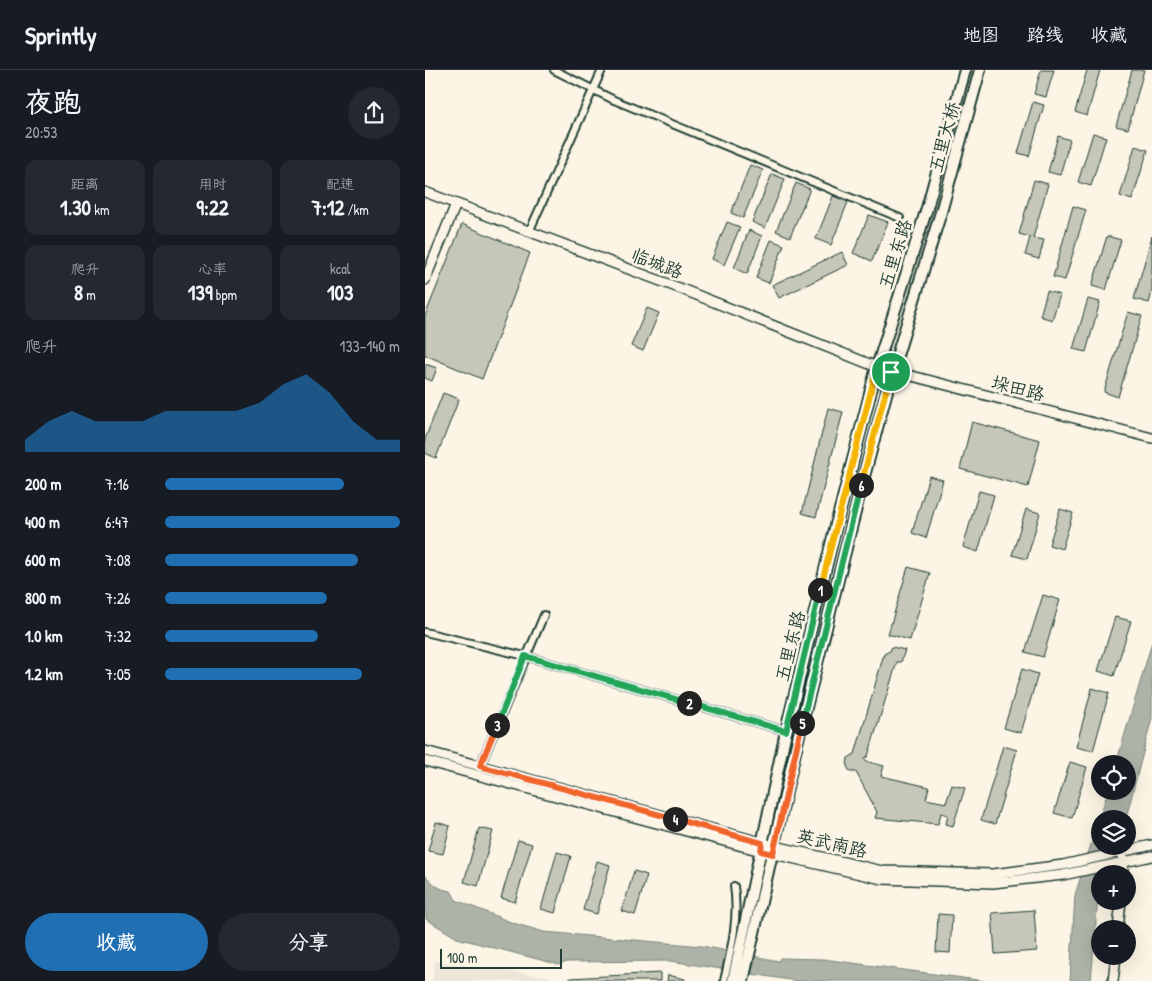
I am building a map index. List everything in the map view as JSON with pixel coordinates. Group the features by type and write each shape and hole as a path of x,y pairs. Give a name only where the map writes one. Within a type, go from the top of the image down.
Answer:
{"main road":[{"name":"五里大桥","path":"927,208 965,70"},
{"name":"五里大桥","path":"941,212 980,70"},
{"name":"临城路","path":"425,192 877,367"},
{"path":"425,280 456,204"},
{"name":"五里东路","path":"749,929 762,847 786,731 877,367 927,208"},
{"name":"五里东路","path":"732,980 774,850 799,735 891,372 941,212"},
{"name":"垛田路","path":"877,367 1152,438"},
{"name":"英武南路","path":"425,751 762,847"},
{"name":"英武南路","path":"425,761 882,879 993,883 1063,875 1152,856"},
{"name":"英武南路","path":"1136,849 1152,845"},
{"name":"英武南路","path":"774,850 882,871 993,874 1063,865 1108,855"},
{"path":"1124,855 1124,865"},
{"path":"1113,981 1115,965"}],"street":[{"path":"553,70 593,90 764,163 900,218"},
{"path":"529,232 602,70"},
{"path":"480,766 544,615"},
{"path":"425,632 525,656 786,731"},
{"path":"732,980 737,903 734,886"}],"shaded area":[{"path":"1152,642 1152,718 1136,779 1136,755 1119,755"},
{"path":"1105,800 1131,800 1128,810 1102,810"},
{"path":"1091,845 1091,855 1105,855 1104,865 1091,865 1091,910 1097,910 1096,920 1091,920 1091,981 1070,981 1075,895"},
{"path":"425,875 439,887 451,891 456,900 513,923 544,932 702,946 779,961 780,958 823,959 985,981 796,981 671,961 566,962 560,965 457,938 426,919"},
{"path":"435,961 552,977 551,981 432,981"}],"building":[{"path":"1041,70 1054,70 1046,97 1034,94"},
{"path":"1087,70 1100,70 1087,116 1075,112"},
{"path":"1132,70 1144,70 1128,129 1116,126"},
{"path":"1033,102 1044,105 1029,156 1018,153"},
{"path":"1093,133 1106,137 1091,186 1078,182"},
{"path":"1058,136 1070,140 1060,175 1048,172"},
{"path":"1135,146 1148,150 1132,200 1120,196"},
{"path":"750,165 763,170 743,218 731,213"},
{"path":"772,174 785,179 765,228 752,222"},
{"path":"1034,180 1048,184 1033,238 1044,240 1039,259 1025,255 1030,237 1019,234"},
{"path":"796,183 810,189 790,237 776,231"},
{"path":"833,196 848,202 831,245 816,239"},
{"path":"1073,206 1086,210 1065,280 1053,277"},
{"path":"869,215 888,222 872,261 853,253"},
{"path":"727,222 740,227 724,265 712,259"},
{"path":"462,224 530,253 482,379 425,355 425,316"},
{"path":"749,230 762,236 747,274 734,268"},
{"path":"1107,236 1121,240 1106,290 1092,286"},
{"path":"1152,236 1152,291 1149,303 1134,299"},
{"path":"771,240 784,245 769,283 756,278"},
{"path":"842,252 848,265 779,298 772,285"},
{"path":"1047,291 1060,295 1052,320 1040,316"},
{"path":"1088,299 1100,302 1086,352 1073,349"},
{"path":"647,308 659,313 643,351 631,346"},
{"path":"1128,312 1142,316 1118,397 1104,392"},
{"path":"425,364 437,368 432,381 425,378"},
{"path":"443,393 459,399 436,458 425,453 425,439"},
{"path":"828,408 843,412 816,517 802,513"},
{"path":"972,422 1040,440 1028,487 960,469"},
{"path":"929,476 943,480 926,538 912,533"},
{"path":"979,491 994,495 978,552 963,547"},
{"path":"1026,509 1040,513 1027,559 1012,555"},
{"path":"1060,509 1073,513 1062,549 1049,545"},
{"path":"908,567 930,573 910,640 888,634"},
{"path":"1043,595 1060,600 1043,657 1025,652"},
{"path":"1115,617 1131,621 1114,676 1098,671"},
{"path":"892,647 905,650 901,662 897,662 868,756 864,759 884,766 881,776 929,787 926,799 946,803 952,785 965,788 953,826 946,824 948,815 941,813 938,824 875,818 877,812 856,772 850,772 847,766 848,758 855,754 884,654 890,651"},
{"path":"1022,669 1038,674 1021,733 1004,728"},
{"path":"1092,688 1109,693 1093,751 1076,747"},
{"path":"1003,746 1017,750 995,824 981,820"},
{"path":"1070,762 1087,767 1072,818 1054,813"},
{"path":"436,822 450,826 443,854 428,851"},
{"path":"479,828 493,831 478,886 464,882"},
{"path":"518,840 532,844 515,902 501,898"},
{"path":"557,852 571,856 555,913 541,909"},
{"path":"597,861 610,865 597,914 583,910"},
{"path":"634,871 647,875 635,915 622,911"},
{"path":"1034,910 1037,951 995,954 992,913"},
{"path":"938,914 952,915 950,953 936,952"},
{"path":"660,973 660,981 570,981 570,978"},
{"path":"668,975 685,979 684,981 667,981"}],"route":[{"path":"877,367 891,372 799,735 773,854 761,851 762,843 480,766 525,656 786,731 877,367"}]}
